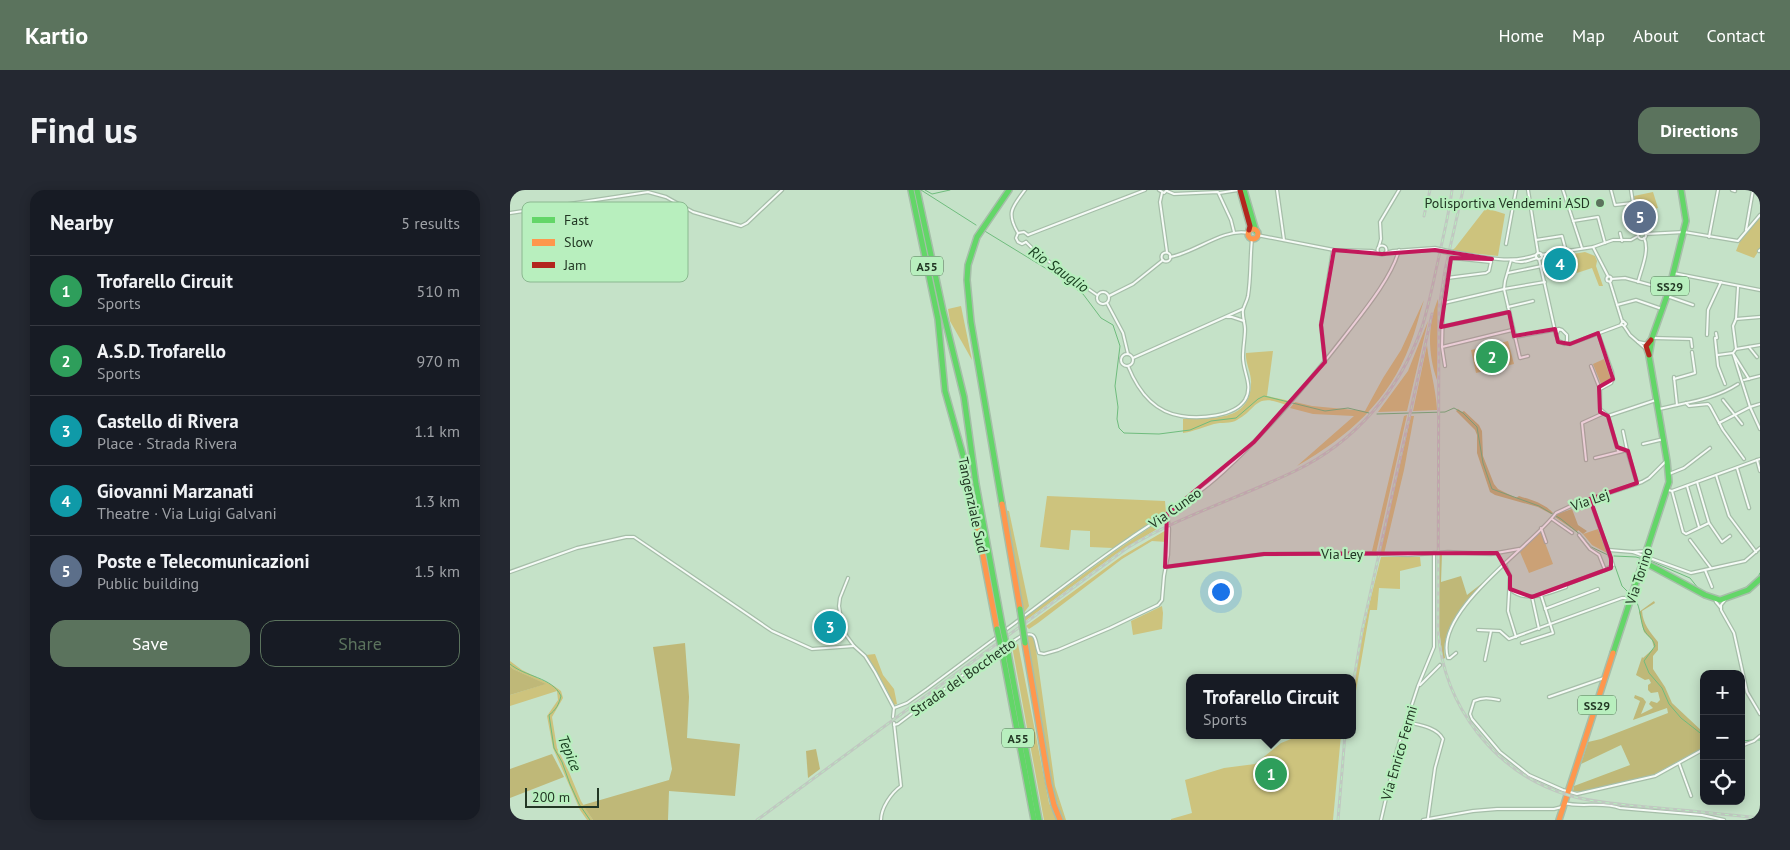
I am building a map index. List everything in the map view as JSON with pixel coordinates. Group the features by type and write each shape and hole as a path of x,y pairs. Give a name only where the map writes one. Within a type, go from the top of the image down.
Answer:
{"main road":[{"name":"Tangenziale Sud","path":"911,190 938,319 945,390 966,466 1000,627"},
{"name":"Tangenziale Sud","path":"918,190 942,311 964,397 976,484 1034,820"},
{"path":"1009,190 975,238 969,258 966,282 1049,784 1060,820"},
{"path":"1241,190 1257,233 1256,238 1252,239 1248,236 1250,226 1241,190"},
{"name":"Via Torino","path":"1559,820 1632,598 1670,491 1664,439 1648,348 1669,290 1684,232 1686,218 1681,190"},
{"path":"1248,232 1254,229 1257,233"},
{"path":"1646,557 1715,600 1726,600 1748,590 1760,579"},
{"name":"Tangenziale Sud","path":"1005,654 1039,820"}],"street":[{"path":"688,209 741,226 747,223 782,190"},
{"path":"1025,190 1014,203 1011,219 1018,233 1016,238 1018,242 1022,244 1026,242"},
{"path":"1028,235 1145,190"},
{"path":"1159,190 1162,193"},
{"path":"1162,193 1167,191 1174,194 1216,191 1219,193 1241,190"},
{"path":"1277,190 1284,240"},
{"path":"1378,253 1381,239 1380,222 1399,190"},
{"path":"1506,244 1516,190"},
{"path":"1528,190 1538,256 1556,335 1560,343 1570,344 1623,324"},
{"path":"1563,190 1582,248"},
{"path":"1611,190 1615,206 1633,203"},
{"path":"1631,190 1638,235 1640,239 1644,238"},
{"path":"1709,237 1718,190"},
{"path":"1746,232 1753,190"},
{"path":"582,202 648,192 674,202"},
{"path":"1162,193 1160,202 1167,252 1170,257"},
{"path":"1219,193 1234,232"},
{"path":"1637,226 1646,234 1684,232 1738,242 1760,215"},
{"path":"1573,221 1598,217 1606,243"},
{"path":"1445,366 1441,327 1443,303 1451,259 1511,260 1593,246 1613,240 1631,240 1641,231"},
{"path":"1018,233 1024,232 1028,235"},
{"path":"1106,303 1109,300 1109,296 1132,284 1163,260 1167,261 1170,257 1184,254 1234,232 1248,232"},
{"path":"1257,233 1334,250 1372,251 1381,254 1399,250 1435,249 1477,256 1491,261"},
{"path":"1620,234 1622,241"},
{"path":"1638,282 1646,250 1644,238 1646,234"},
{"path":"1026,242 1028,235"},
{"path":"1536,240 1562,236 1566,251"},
{"path":"1133,358 1243,309 1248,294 1252,239"},
{"path":"1381,239 1386,248 1385,253"},
{"path":"1026,242 1038,254 1097,295 1099,303 1106,303"},
{"path":"1593,246 1608,276 1607,279 1610,282 1628,334 1648,348"},
{"path":"1372,251 1378,247 1393,251"},
{"path":"1325,362 1321,324 1334,250"},
{"name":"Via Cuneo","path":"894,708 907,703 927,689 1128,540 1187,502 1223,472 1289,406 1325,362 1367,307 1396,261 1399,250"},
{"path":"1163,260 1162,255 1167,252"},
{"path":"1511,260 1504,289 1520,358 1528,356"},
{"path":"1447,278 1489,272 1491,261"},
{"path":"1508,273 1556,263"},
{"path":"1674,273 1760,290"},
{"path":"1608,276 1611,279 1624,278 1669,290"},
{"path":"1443,303 1544,282"},
{"path":"1707,335 1708,310 1721,282"},
{"path":"1736,349 1733,326 1736,319 1738,286"},
{"path":"1097,295 1100,292 1104,292 1109,296"},
{"path":"1666,296 1693,305"},
{"path":"1617,305 1636,300 1662,309"},
{"path":"1508,307 1533,302"},
{"path":"1106,303 1124,333 1128,354 1133,358"},
{"path":"1128,366 1136,385 1144,396 1166,412 1179,416 1195,417 1231,412 1243,403 1249,387 1242,358 1245,327 1243,309"},
{"path":"1441,327 1509,312"},
{"path":"1225,318 1232,317 1244,321"},
{"path":"1736,319 1760,317"},
{"path":"1556,335 1559,329"},
{"path":"1514,336 1559,329 1567,335 1566,343"},
{"path":"1442,347 1513,330"},
{"path":"1598,333 1613,379 1600,389"},
{"path":"1716,333 1718,366 1725,384"},
{"path":"1652,338 1691,340 1692,348"},
{"path":"1717,355 1733,353 1736,349 1760,344"},
{"path":"1748,346 1757,357"},
{"path":"1676,405 1674,378 1695,373 1692,352"},
{"path":"1733,353 1748,379"},
{"path":"1733,353 1750,407 1760,429"},
{"path":"1128,354 1122,356 1120,361 1122,365 1128,366 1132,364 1133,358"},
{"path":"1591,366 1600,389 1600,410 1608,416 1618,451"},
{"path":"1744,380 1760,376"},
{"path":"1659,409 1724,393 1738,384"},
{"path":"1608,416 1657,400"},
{"path":"1723,400 1742,424"},
{"path":"1686,403 1689,406 1708,404 1744,459"},
{"path":"1719,422 1760,404"},
{"path":"1586,460 1582,423 1604,413"},
{"path":"1623,431 1637,483"},
{"path":"1644,444 1664,439"},
{"path":"1669,474 1684,468 1710,448"},
{"path":"1596,458 1627,450"},
{"path":"1709,523 1686,534 1683,532 1670,491 1760,458"},
{"path":"1757,460 1760,471"},
{"name":"Via Lej","path":"1456,653 1448,658 1445,643 1460,614 1474,593 1505,565 1518,549 1556,513 1649,478 1667,461"},
{"path":"1737,468 1749,508"},
{"path":"1716,475 1729,516 1756,552"},
{"path":"1697,482 1709,523 1722,542 1730,536"},
{"path":"1687,486 1699,528"},
{"path":"1562,586 1605,570 1613,565 1590,499"},
{"name":"Strada del Bocchetto","path":"881,820 881,814 888,801 901,786 894,724 898,724 960,677 1021,636 1032,635 1036,639 1039,653 1051,653 1156,607 1162,600 1169,542 1167,514"},
{"path":"1553,517 1572,533"},
{"path":"1541,528 1546,542"},
{"path":"1579,536 1590,549 1599,554 1605,570"},
{"path":"510,572 577,548 626,537 634,537 772,631 812,649 854,646"},
{"path":"1690,540 1712,569"},
{"path":"1609,550 1634,552 1691,573 1745,560 1760,548"},
{"name":"Via Ley","path":"1166,567 1264,554 1491,554 1518,549"},
{"path":"1634,552 1646,557"},
{"path":"1418,686 1434,647 1434,553"},
{"path":"1505,565 1510,576 1508,611 1516,637"},
{"path":"1704,570 1712,587"},
{"path":"848,578 840,598 839,612 843,631 854,646 865,656 894,708 893,718"},
{"path":"1510,589 1523,597 1532,597 1566,588 1566,584"},
{"path":"1545,609 1598,589"},
{"path":"1522,643 1553,633 1542,595"},
{"path":"1532,597 1538,629"},
{"path":"1478,630 1500,631 1509,639 1622,598 1632,598"},
{"path":"1715,600 1734,633 1747,692 1760,714"},
{"path":"1721,608 1726,600"},
{"path":"1485,660 1491,631"},
{"path":"1418,686 1440,665"},
{"path":"1548,697 1606,677"},
{"name":"Via Enrico Fermi","path":"1381,820 1397,750 1418,686"},
{"path":"1499,700 1488,697 1474,701 1470,714 1472,719 1500,752 1514,764 1529,774 1568,792 1582,793 1651,778 1700,751"},
{"path":"1406,722 1434,730 1443,738 1435,768 1428,819"},
{"path":"1745,744 1760,736"},
{"path":"1679,763 1691,796"},
{"path":"1423,820 1497,809 1554,809 1564,804 1594,804 1724,820"},
{"path":"1554,809 1561,814"}],"highlighted area":[{"path":"1334,250 1382,254 1435,250 1492,259 1451,258 1441,327 1509,312 1514,336 1555,329 1558,342 1570,344 1598,333 1613,379 1599,387 1600,412 1608,416 1617,447 1628,451 1637,483 1590,499 1611,558 1611,568 1532,597 1510,589 1510,576 1497,553 1264,554 1165,567 1167,514 1254,442 1325,362 1321,325"}],"shaded area":[{"path":"1653,192 1658,208 1636,213 1634,196"},
{"path":"1486,208 1505,214 1498,256 1451,251 1455,248"},
{"path":"1760,217 1760,249 1754,258 1736,251 1740,241"},
{"path":"1585,252 1595,256 1596,266 1603,286 1599,286 1592,268 1577,273 1573,254"},
{"path":"1438,299 1437,380 1430,350 1430,329"},
{"path":"1424,300 1412,339 1401,365 1391,383 1378,400 1350,430 1316,455 1297,466 1354,416 1313,414 1290,408 1295,402 1312,406 1365,411 1401,350"},
{"path":"961,306 972,360 950,321 948,309"},
{"path":"1428,321 1407,411 1378,412 1408,371"},
{"path":"1508,341 1514,364 1476,373 1471,350"},
{"path":"1427,345 1437,410 1413,411"},
{"path":"1273,351 1267,396 1290,401 1286,405 1276,401 1262,401 1235,421 1214,424 1183,433 1183,419 1217,418 1236,412 1244,405 1249,396 1251,384 1246,353"},
{"path":"1604,359 1611,380 1601,384 1593,364"},
{"path":"1458,409 1462,412 1464,411 1479,425 1482,431 1483,456 1494,484 1498,489 1516,498 1519,496 1537,502 1553,513 1551,514 1538,507 1490,492 1477,453 1477,435 1475,430 1456,411"},
{"path":"1407,415 1376,553 1360,552 1372,551 1404,416"},
{"path":"1411,416 1414,416 1404,470 1384,554 1380,553"},
{"path":"1047,496 1165,501 1166,513 1113,548 1090,547 1090,531 1071,530 1069,550 1040,547"},
{"path":"1572,509 1578,525 1587,531 1583,534 1555,517 1557,514"},
{"path":"1005,510 1009,511 1029,606 1023,614"},
{"path":"1155,524 1157,529 1116,554 1025,621 1024,618"},
{"path":"1168,529 1167,542 1152,541 1122,559 1038,623 1029,629 1026,626 1122,556"},
{"path":"1598,529 1607,553 1592,545 1583,534"},
{"path":"1541,532 1553,564 1529,573 1520,552"},
{"path":"1439,554 1442,554 1441,582 1461,576 1467,595 1490,577 1465,603 1451,624 1444,647 1445,658 1443,659 1439,630"},
{"path":"1381,557 1420,557 1421,566 1400,571 1400,589 1379,588 1377,610 1370,610 1356,691 1356,676 1366,619"},
{"path":"1654,601 1655,603 1642,611 1645,624 1658,642 1658,650 1653,656 1653,669 1665,687 1672,703 1700,729 1700,750 1649,777 1582,792 1573,791 1574,786 1630,765 1621,745 1581,764 1588,742 1601,739 1668,713 1667,708 1633,720 1640,701 1634,698 1635,695 1643,698 1646,702 1641,714 1653,708 1649,704 1651,701 1657,703 1660,700 1658,692 1651,693 1648,690 1648,685 1651,683 1649,679 1645,680 1636,675 1642,657 1654,648 1652,640 1644,632 1639,612"},
{"path":"1162,606 1162,629 1133,635 1131,621"},
{"path":"1027,636 1032,636 1035,642 1055,786 1066,820 1063,820 1052,787"},
{"path":"685,643 689,697 687,738 740,744 735,796 669,791 668,820 593,820 583,805 669,780 672,769 653,647"},
{"path":"1018,644 1049,803 1057,820 1044,820 1012,646"},
{"path":"875,654 883,675 894,689 897,704 894,705 890,701 888,692 866,655"},
{"path":"510,661 522,670 561,691 563,698 552,717 557,748 581,801 593,820 587,820 580,810 553,748 547,716 558,700 557,691 510,706 510,695 545,684 513,669 510,666"},
{"path":"510,666 513,669 546,684 510,695"},
{"path":"1291,739 1341,739 1333,820 1171,820 1192,813 1185,780 1224,768 1255,764 1281,743"},
{"path":"816,749 820,769 808,778 806,751"},
{"path":"552,754 564,777 510,798 510,769"}],"waterway":[{"name":"Rio Sauglio","path":"921,190 976,225"},
{"path":"925,190 932,194 950,190"},
{"name":"Rio Sauglio","path":"983,230 1055,274 1083,294 1101,318 1113,325 1120,346 1115,386 1118,407 1117,419 1119,428 1124,433 1159,434 1190,430 1211,421 1236,418 1264,396 1325,411 1348,408 1369,413"},
{"name":"Rio Sauglio","path":"1377,414 1445,412 1454,408 1463,413 1477,427 1483,463 1492,489 1539,506 1561,519 1582,536 1591,547 1608,555"},
{"name":"Rio Sauglio","path":"1614,556 1643,559"},
{"name":"Rio Sauglio","path":"1648,560 1690,578 1698,588 1711,595 1719,598 1723,597"},
{"path":"1615,566 1622,586 1630,594"},
{"name":"Rio Sauglio","path":"1734,593 1753,583 1760,573"},
{"path":"1635,599 1644,630 1655,646 1644,661 1649,673 1662,688 1669,704 1681,718 1700,733"},
{"name":"Tepice","path":"510,664 523,672 545,681 557,690 561,696 557,707 549,715 554,748 562,762 579,804 590,820"},
{"path":"1745,741 1753,740"}],"railway":[{"path":"1424,216 1430,190"},
{"path":"757,820 1127,548 1168,526 1295,471 1317,459 1356,429 1388,393 1413,350 1422,327 1433,286 1452,190"},
{"path":"1463,190 1445,270 1439,308 1438,631 1442,659 1451,686 1463,710 1478,733 1496,753 1518,771 1542,785 1568,795 1598,802 1760,818"},
{"path":"1355,674 1362,631 1432,314"},
{"path":"1338,820 1345,739"}],"traffic: fast":[{"path":"911,190 938,319 945,391 966,466 978,530"},
{"path":"917,190 964,397 976,484 1002,625"},
{"path":"1002,504 971,322 967,280 968,265 977,237 1009,190"},
{"path":"1244,190 1256,231"},
{"path":"1613,653 1669,482 1649,356 1652,338 1669,290 1686,221 1681,190"},
{"path":"1644,562 1705,595 1720,600 1748,590 1760,579"},
{"path":"1020,609 1025,643"},
{"path":"1002,625 1008,653"},
{"path":"997,629 1003,656"},
{"path":"1008,653 1039,820"},
{"path":"1003,656 1034,820"}],"traffic: slow":[{"path":"1253,229 1258,234 1253,239 1248,234 1253,229"},
{"path":"1002,504 1020,609"},
{"path":"978,530 997,629"},
{"path":"1025,643 1049,784 1060,820"},
{"path":"1559,820 1613,653"}],"traffic: jam":[{"path":"1240,190 1250,226 1249,230"},
{"path":"1649,355 1646,346 1651,340"}],"place":[{"name":"Polisportiva Vendemini ASD","path":"1600,203"},
{"name":"Poste e Telecomunicazioni","path":"1640,217"},
{"name":"Giovanni Marzanati","path":"1560,264"},
{"name":"A.S.D. Trofarello","path":"1492,357"},
{"name":"Castello di Rivera","path":"830,627"},
{"name":"Trofarello Circuit","path":"1271,774"}]}
